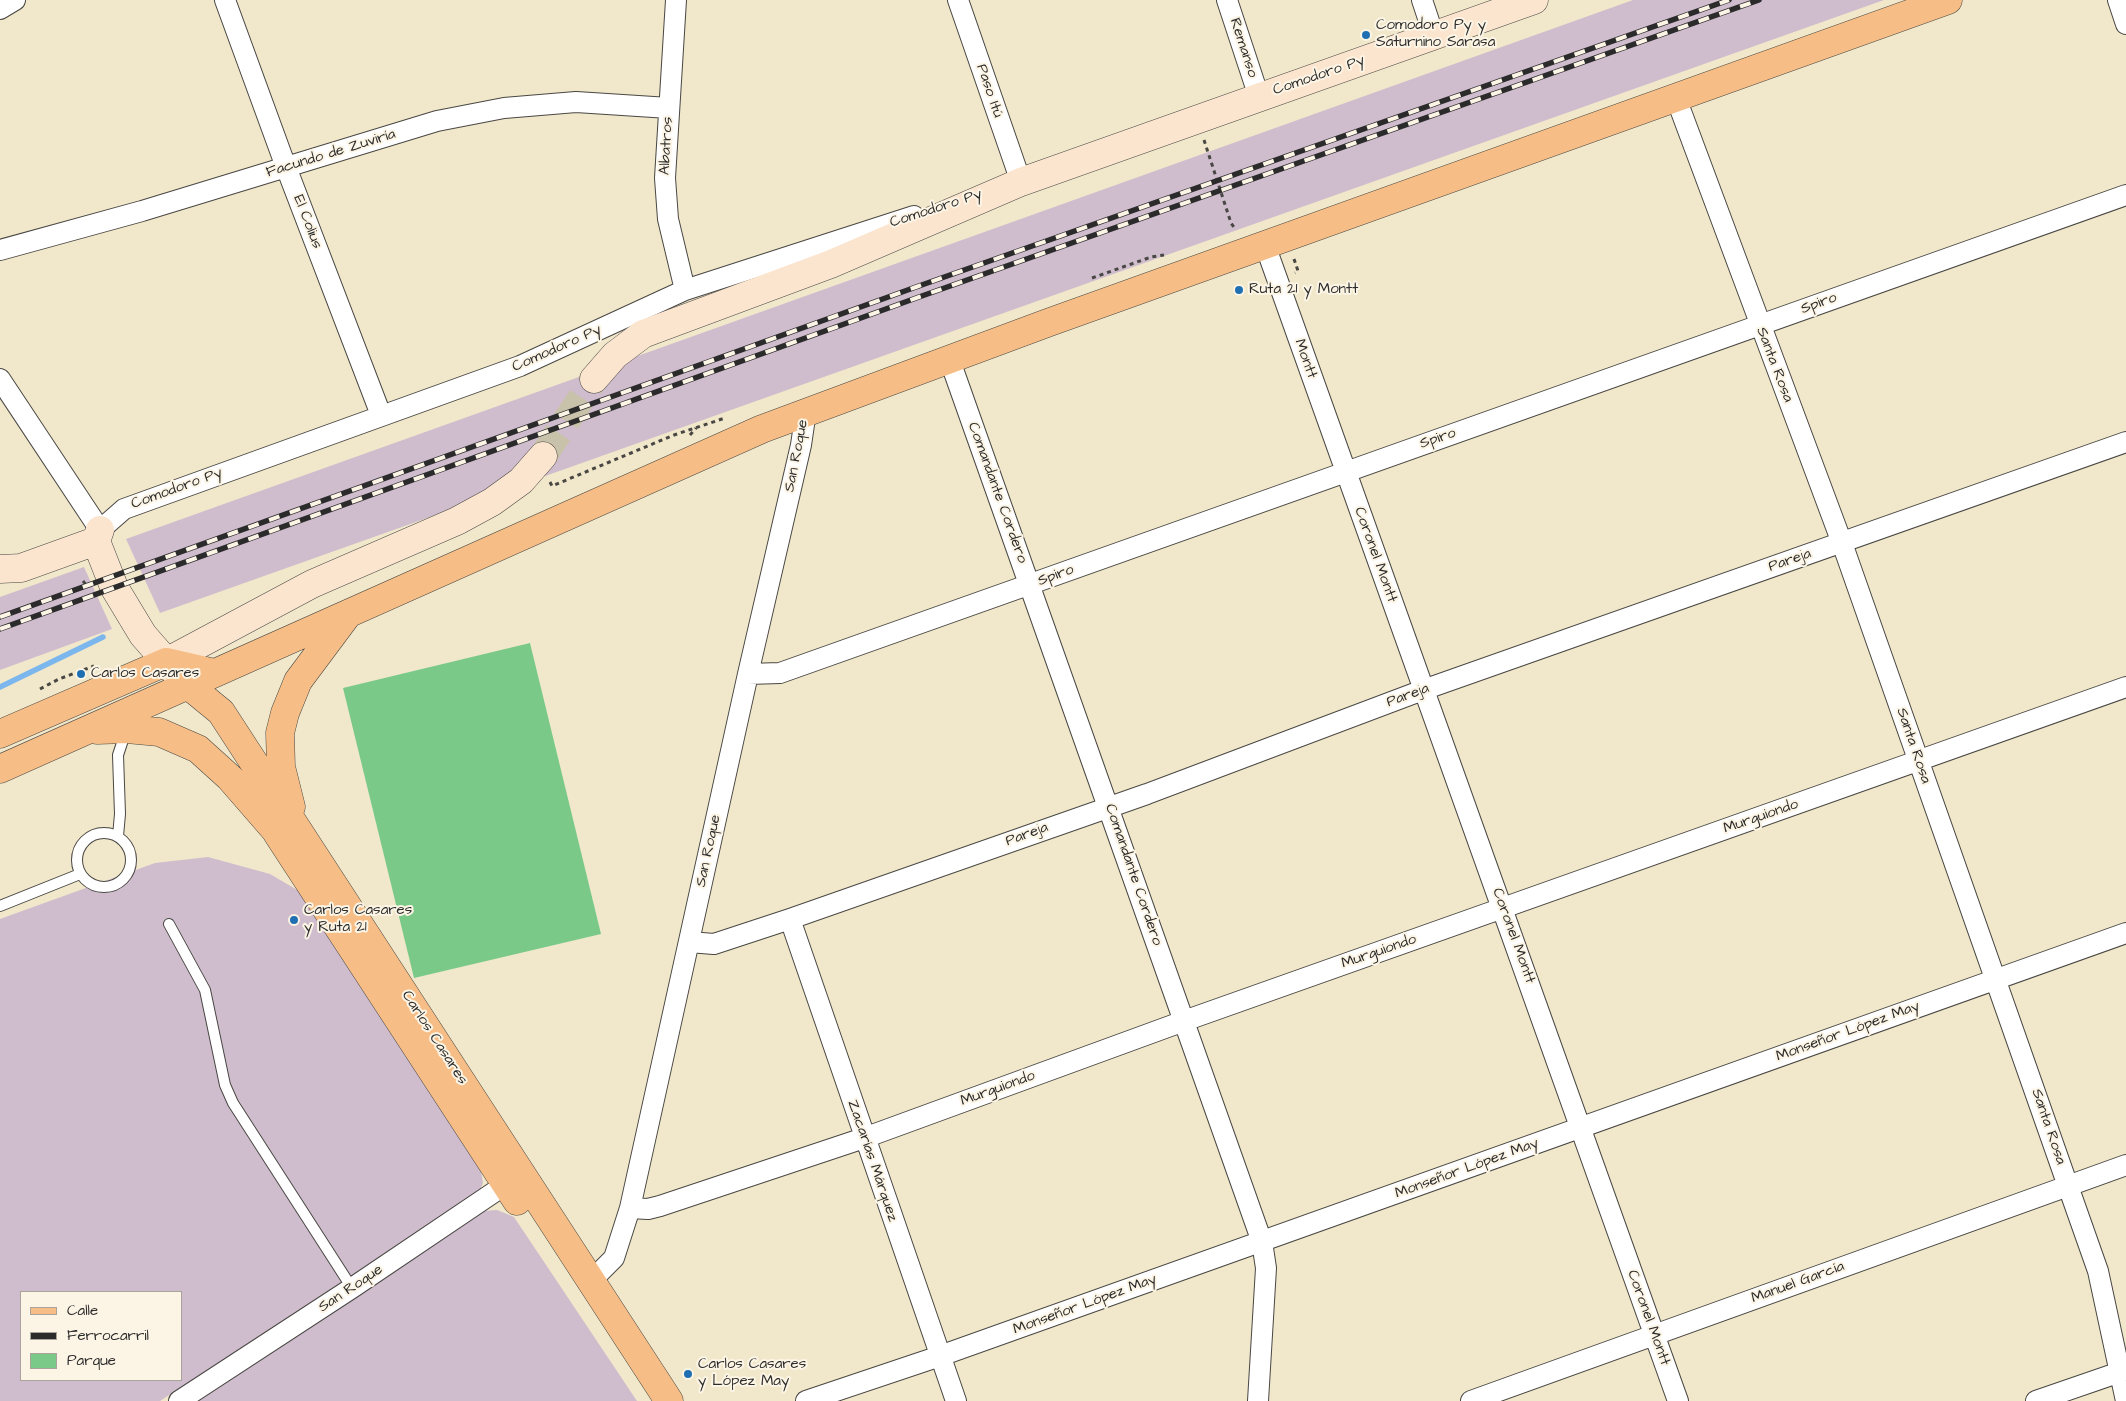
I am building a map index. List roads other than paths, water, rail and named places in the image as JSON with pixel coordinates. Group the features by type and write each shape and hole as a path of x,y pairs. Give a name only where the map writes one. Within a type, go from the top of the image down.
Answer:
{"main road":[{"name":"Comodoro Py","path":"594,379 615,355 643,334 832,264 1021,182 1534,0"},
{"path":"0,769 636,483 806,411 1948,0"},
{"path":"0,734 166,662 312,584 478,509 546,467"},
{"name":"Comodoro Py","path":"0,569 21,568 98,536"},
{"name":"Carlos Casares","path":"98,536 114,588 143,635 188,685 208,727 286,830 514,1179 648,1401"},
{"path":"286,830 280,732 285,713 302,676 351,610"},
{"path":"166,662 214,672"},
{"path":"83,731 127,729 159,732 198,749 286,830"},
{"name":"Carlos Casares","path":"514,1179 591,1281 669,1401"}],"street":[{"path":"0,9 15,0"},
{"name":"El Colius","path":"226,0 286,167 381,415"},
{"name":"Albatros","path":"676,0 665,178 668,211 685,290"},
{"name":"Paso Itú","path":"958,0 1021,182"},
{"name":"Remanso","path":"1227,0 1259,97"},
{"path":"1422,0 1434,36"},
{"path":"2118,0 2126,24"},
{"name":"Santa Rosa","path":"1676,98 1759,325 1842,543 2098,1272 2122,1371 2126,1401"},
{"name":"Facundo de Zuviría","path":"0,250 437,121 504,108 576,102 669,108"},
{"name":"Comodoro Py","path":"98,536 124,509 520,366 685,290 1021,182"},
{"name":"Spiro","path":"748,674 780,673 2126,195"},
{"name":"Montt","path":"1266,245 1276,279 1345,472"},
{"name":"Comandante Cordero","path":"949,358 1262,1242 1266,1268 1258,1401"},
{"name":"Carlos Casares","path":"0,379 98,536"},
{"name":"San Roque","path":"591,1281 614,1258 630,1208 748,674 802,445 806,411"},
{"name":"Pareja","path":"689,942 703,945 714,944 790,919 1109,806 1422,690 2126,442"},
{"name":"Coronel Montt","path":"1345,472 1422,690 1504,908 1678,1401"},
{"name":"Murguiondo","path":"630,1208 648,1209 660,1206 864,1138 1184,1021 2126,687"},
{"name":"Zacarías Márquez","path":"790,919 956,1401"},
{"name":"Monseñor López May","path":"806,1401 940,1356 1262,1242 2126,933"},
{"name":"Manuel García","path":"1470,1401 2126,1165"},
{"name":"San Roque","path":"179,1401 514,1179"},
{"path":"2036,1401 2122,1371"}],"lane":[{"path":"118,836 120,814 118,755 127,729"},
{"path":"100,832 118,836 130,848 132,864 124,879 110,887 93,886 80,874 76,857 84,841 100,832"},
{"path":"0,906 80,874"},
{"path":"169,924 205,990 225,1085 233,1103 352,1288"}],"waterway":[{"path":"0,687 103,637"}],"tunnel":[{"path":"543,456 594,379"}],"railway":[{"path":"0,617 916,287 1729,0"},
{"path":"0,629 919,297 1759,0"}],"place":[{"name":"Comodoro Py y Saturnino Sarasa","path":"1366,35"},
{"name":"Ruta 21 y Montt","path":"1239,290"},
{"name":"Carlos Casares","path":"81,674"},
{"name":"Carlos Casares y Ruta 21","path":"294,920"},
{"name":"Carlos Casares y López May","path":"688,1374"}]}
